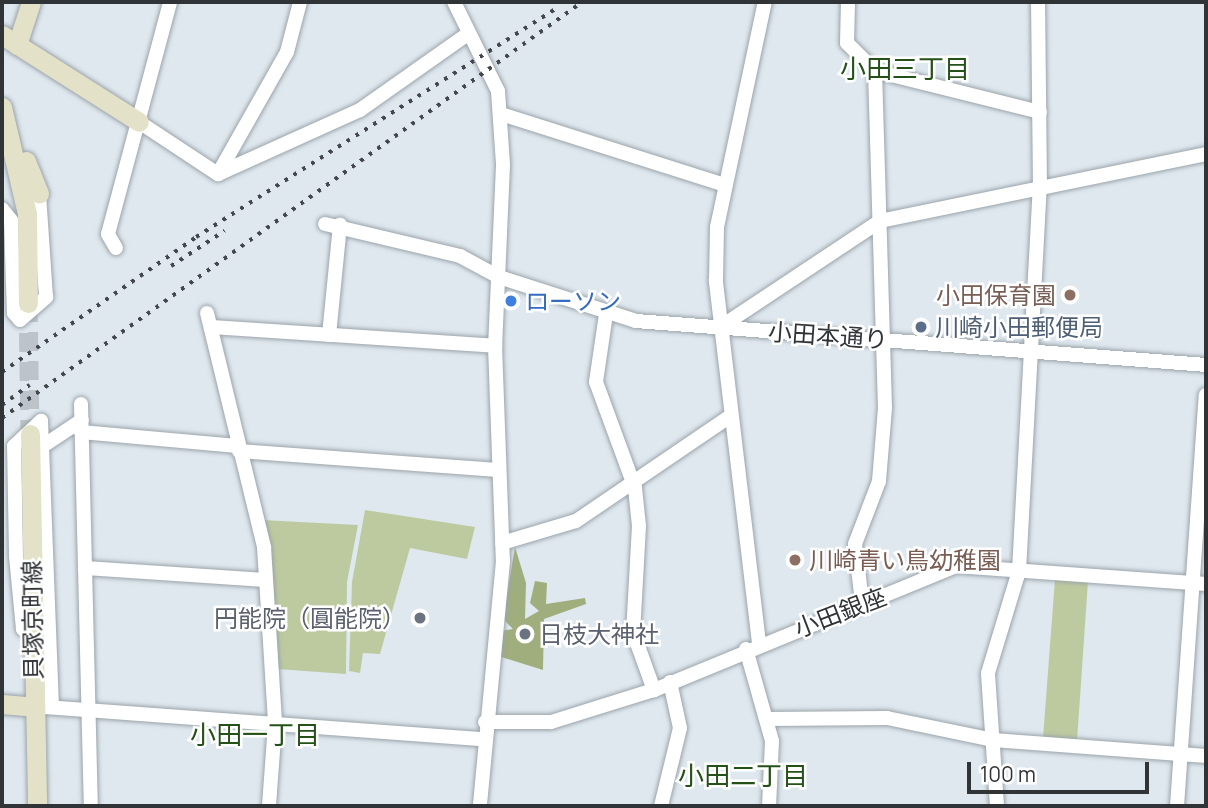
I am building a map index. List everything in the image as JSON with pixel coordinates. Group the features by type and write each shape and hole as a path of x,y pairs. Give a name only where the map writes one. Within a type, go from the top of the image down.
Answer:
{"street":[{"path":"31,2 10,40 218,174"},
{"path":"116,248 108,234 170,2"},
{"path":"218,174 287,52 300,2"},
{"path":"454,2 498,91 501,114 499,277 495,346 497,470 502,543 483,739 481,806"},
{"path":"765,2 717,227 719,328 752,646 767,719 769,806"},
{"path":"848,2 847,43 875,71 1040,112"},
{"path":"997,806 988,673 1019,571 1040,188 1038,2"},
{"path":"218,174 360,110 469,33"},
{"path":"862,602 855,544 881,471 884,339 875,71"},
{"path":"2,209 11,220 13,313 20,320 46,297 39,194 4,114"},
{"path":"4,114 27,214 28,303"},
{"path":"501,114 725,185"},
{"path":"719,328 880,220 1206,154"},
{"name":"小田本通り","path":"329,335 332,225 460,256 499,277 606,314 719,328 1206,365"},
{"path":"606,314 596,382 633,481 639,526 633,632 654,690"},
{"path":"269,806 275,724 266,580 209,320 329,335 495,346"},
{"path":"1177,806 1200,584 1206,395"},
{"path":"81,404 87,477 85,568 92,806"},
{"path":"502,543 576,521 729,417"},
{"path":"43,707 38,439 81,426 238,448 497,470"},
{"name":"貝塚京町線","path":"37,806 43,707 32,635 38,439"},
{"name":"小田銀座","path":"485,722 551,722 654,690 752,646 956,566 1200,584"},
{"path":"85,568 266,580"},
{"path":"661,806 680,729 670,682"},
{"path":"2,704 483,739"},
{"path":"767,719 887,718 993,740 1206,756"}],"green space":[{"path":"365,510 475,527 467,559 410,548 380,654 363,653 360,673 349,671 352,582"},
{"path":"262,520 358,525 347,582 346,674 277,669"},
{"path":"515,547 526,583 525,619 539,611 530,603 535,581 547,583 546,604 585,598 586,604 544,619 543,670 498,656 500,631 513,629 503,619"},
{"path":"1055,579 1088,581 1077,741 1043,738"}],"tunnel":[{"path":"28,303 30,434"}],"railway":[{"path":"2,418 582,2"},
{"path":"2,372 196,237 555,9"},
{"path":"171,266 224,231"},
{"path":"2,405 30,385"}],"place":[{"name":"小田保育園","path":"1070,295"},
{"name":"ローソン","path":"511,301"},
{"name":"川崎小田郵便局","path":"921,327"},
{"name":"川崎青い鳥幼稚園","path":"795,560"},
{"name":"円能院（圓能院）","path":"420,618"},
{"name":"日枝大神社","path":"525,634"}],"district":[{"name":"小田三丁目","path":"905,69"},
{"name":"小田一丁目","path":"255,735"},
{"name":"小田二丁目","path":"743,776"}]}
